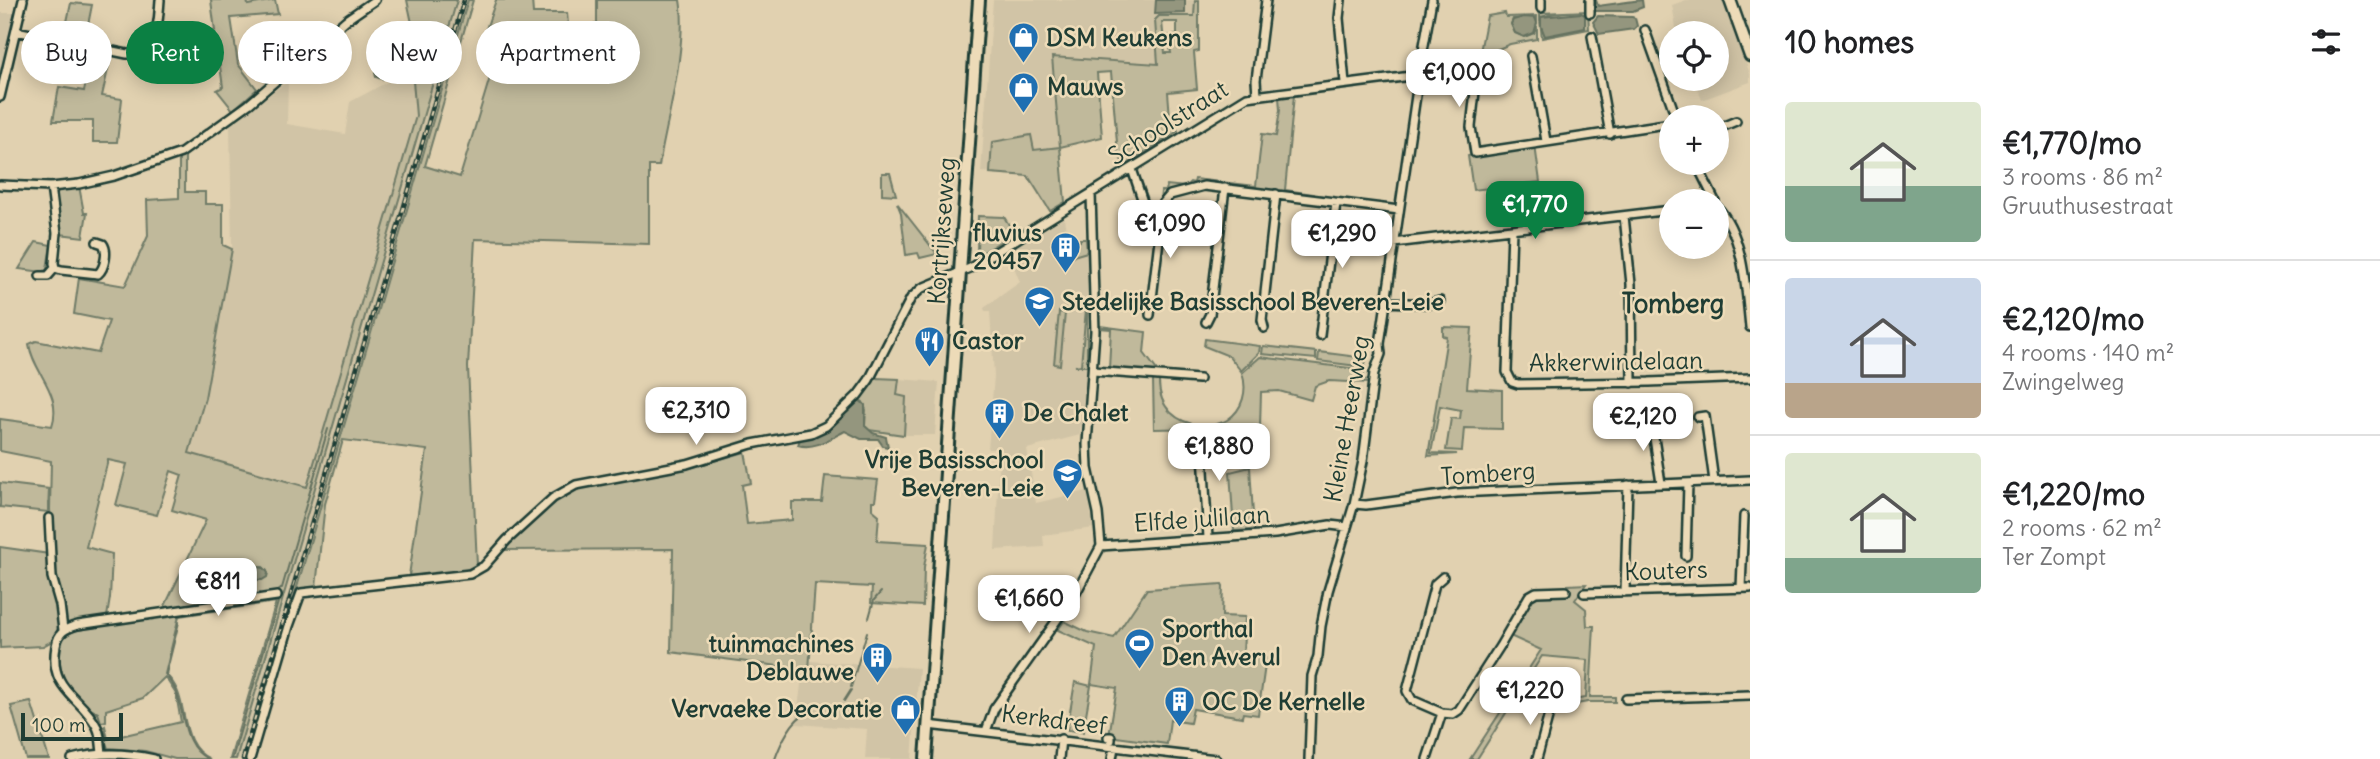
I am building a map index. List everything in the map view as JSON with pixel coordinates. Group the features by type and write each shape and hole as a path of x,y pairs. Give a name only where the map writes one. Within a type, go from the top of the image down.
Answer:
{"main road":[{"name":"Kortrijkseweg","path":"926,759 979,0"}],"street":[{"path":"0,97 23,0"},
{"path":"16,31 138,54 147,49 156,37 160,0"},
{"path":"0,185 51,187 114,176 181,153 249,104 340,25 375,0"},
{"path":"1257,94 1256,80 1266,0"},
{"path":"1341,0 1339,18 1345,83"},
{"name":"Kleine Heerweg","path":"1309,759 1312,676 1318,656 1328,591 1354,504 1363,461 1374,373 1381,354 1380,344 1419,75 1433,0"},
{"path":"1590,0 1590,13"},
{"path":"1730,0 1750,56"},
{"path":"1645,30 1672,105"},
{"path":"1592,36 1610,134"},
{"path":"1531,56 1546,141"},
{"path":"1478,65 1471,127 1475,153 1659,125"},
{"name":"Schoolstraat","path":"250,759 301,593 470,574 484,566 507,540 553,498 576,485 687,464 752,444 821,429 845,409 869,380 911,298 922,288 961,273 1238,102 1257,94 1419,75"},
{"path":"1729,124 1736,121"},
{"path":"1132,169 1144,205 1149,209 1160,208"},
{"path":"1150,314 1162,215 1160,208 1173,193 1204,186 1399,210"},
{"path":"51,187 57,228 55,268"},
{"path":"1206,322 1210,314 1225,188"},
{"path":"986,731 994,709 1076,593 1101,546 1098,513 1088,468 1087,444 1095,325 1091,194"},
{"path":"1264,328 1262,320 1276,194"},
{"path":"1320,335 1336,202"},
{"path":"1394,243 1659,212"},
{"path":"1624,216 1630,284 1632,383"},
{"path":"1729,225 1741,264 1750,327"},
{"name":"Akkerwindelaan","path":"1512,230 1508,379 1518,384 1632,383 1750,377"},
{"path":"55,268 98,274 103,269 105,247 97,242"},
{"path":"40,276 48,276 55,268"},
{"path":"1386,302 1429,304 1440,301"},
{"path":"1093,371 1199,379"},
{"path":"1698,417 1705,416 1714,481"},
{"path":"1651,419 1661,483"},
{"path":"1199,439 1203,453 1208,538"},
{"path":"1203,453 1233,452"},
{"name":"Tomberg","path":"1354,504 1366,505 1457,493 1750,480"},
{"path":"1688,483 1689,552"},
{"path":"1625,592 1628,485"},
{"path":"48,518 52,572 61,608 63,631"},
{"path":"1741,587 1746,519"},
{"name":"Elfde julilaan","path":"1101,546 1275,534 1330,525 1347,527"},
{"path":"1443,577 1434,584 1407,691 1412,700 1442,713 1453,714 1458,711 1529,596 1536,592 1566,591"},
{"name":"Kouters","path":"1584,593 1750,588"},
{"path":"102,754 96,724 67,692 55,665 55,648 63,631 69,627 92,623 277,596"},
{"path":"1626,698 1750,695"},
{"path":"1537,759 1552,703"},
{"path":"1427,759 1442,713"},
{"name":"Kerkdreef","path":"928,725 1061,740 1111,741 1216,759"},
{"path":"1059,759 1061,740"},
{"path":"1111,741 1112,759"},
{"path":"72,759 102,754 154,759"}],"shaded area":[{"path":"211,0 247,0 248,5 275,0 278,14 231,18 238,64 238,84 253,84 257,89 233,110 217,90 224,84 224,21 214,21"},
{"path":"407,0 457,0 451,21 412,21"},
{"path":"453,0 470,0 462,27 462,21 447,21"},
{"path":"468,0 473,0 462,38 462,21"},
{"path":"496,0 532,0 533,13 567,13 568,21 489,21"},
{"path":"597,0 680,0 682,18 676,82 659,166 649,166 649,244 475,239 468,367 477,565 464,571 409,576 427,450 343,440 325,504 316,587 299,591 247,759 444,84 449,84 425,166 460,177 488,84 640,84 640,21 597,21"},
{"path":"993,0 1199,0 1199,22 1162,22 1165,64 1052,57 1063,172 1028,175 981,172"},
{"path":"1156,0 1185,0 1185,13 1155,14"},
{"path":"1195,0 1199,0 1199,51 1194,52 1197,89 1168,92 1170,117 1178,131 1125,166 1118,154 1111,72 1097,73 1102,137 1060,147 1052,57 1158,64 1155,20 1159,16 1194,16","holes":["1162,22 1177,22 1177,35 1168,36 1171,53 1165,53"]},
{"path":"1592,0 1596,0 1598,6 1642,0 1643,7 1633,11 1595,11"},
{"path":"1686,0 1723,0 1750,74 1750,82 1729,90 1729,21 1675,21 1672,5"},
{"path":"71,3 92,5 89,21 67,21"},
{"path":"1588,11 1589,29 1542,38 1540,21 1540,13","holes":["1575,13 1585,15 1585,28 1545,36 1541,17"]},
{"path":"0,13 15,13 4,67 0,66"},
{"path":"1505,13 1506,17 1537,16 1537,21 1535,18 1513,19 1511,24 1515,33 1524,37 1534,33 1537,26 1537,39 1510,44 1479,57 1487,16"},
{"path":"1581,13 1585,15 1585,28 1545,36 1541,17"},
{"path":"1598,16 1632,17 1635,18 1637,26 1634,29 1599,34 1593,22"},
{"path":"1535,18 1537,23 1534,33 1524,37 1515,33 1511,24 1513,20"},
{"path":"86,84 105,84 102,96 122,99 117,142 93,142 93,121 53,121 59,87 84,91"},
{"path":"284,84 288,84 287,124 345,134 350,102 384,84 413,84 416,116 307,487 189,453 205,398 232,249 230,125"},
{"path":"413,84 433,84 236,759 230,759 276,602 179,616 165,674 178,694 192,742 199,752 210,759 175,759 145,751 108,748 101,729 105,726 108,739 181,722 176,694 165,677 143,698 106,710 106,721 98,723 64,680 59,668 60,643 68,630 163,610 206,520 172,510 182,475 171,471 157,515 116,505 127,464 108,460 86,547 112,554 107,617 67,625 64,623 54,579 50,509 51,461 0,451 0,419 52,426 54,403 29,344 36,341 98,353 109,321 74,314 79,278 125,286 148,236 147,200 179,198 179,158 185,155 185,192 205,192 205,204 223,204 223,245 232,249 205,398 189,453 307,487 416,116","holes":["247,567 263,567 267,576 262,580 246,579 244,575"]},
{"path":"429,84 445,84 247,759 234,759"},
{"path":"1699,91 1726,91 1702,100"},
{"path":"1294,95 1285,190 1314,196 1199,183 1169,193 1158,207 1147,205 1139,175 1149,202 1160,202 1161,191 1166,191 1167,185 1185,187 1190,182 1194,183 1195,179 1256,186 1262,134 1276,136 1279,97"},
{"path":"1031,135 1034,150 1060,147 1065,202 1050,211 1028,176 990,173 992,142"},
{"path":"1535,145 1540,182 1473,190 1468,156"},
{"path":"882,173 890,173 896,195 882,194"},
{"path":"79,186 84,213 87,213 83,237 60,234 55,195 60,189"},
{"path":"897,203 937,254 920,258 918,253 906,255 901,213"},
{"path":"978,216 1004,217 1014,233 982,253 977,252"},
{"name":"Stedelijke Basisschool Beveren-Leie","path":"1064,218 1070,257 1087,252 1088,366 1080,435 1027,449 1036,503 1087,491 1094,528 1043,535 1044,547 995,550 1000,449 988,449 994,376 990,311 985,311 984,308 1020,282 1008,252"},
{"path":"1086,239 1087,252 1070,257 1068,240"},
{"path":"36,242 51,245 47,269 43,272 19,269"},
{"path":"1087,306 1087,366 1075,366 1081,365 1086,309 1078,310"},
{"path":"1059,312 1065,313 1060,365 1054,364"},
{"path":"1100,326 1146,332 1144,353 1159,373 1109,369 1111,329"},
{"path":"1443,327 1472,328 1467,388 1502,390 1502,429 1464,428 1462,451 1446,450 1451,418 1460,419 1461,410 1440,406 1431,453 1457,454 1428,456 1447,337 1443,336"},
{"path":"1205,339 1260,346 1259,353 1241,371 1229,356 1204,346"},
{"path":"1263,346 1316,352 1316,359 1262,354"},
{"path":"1319,352 1366,358 1363,377 1357,366 1318,361"},
{"path":"1260,357 1357,369 1362,379 1369,380 1369,383 1329,381 1315,386 1311,400 1279,391 1261,392 1260,427 1205,428 1227,420 1237,411 1244,393 1242,373"},
{"path":"876,378 899,379 897,395 906,397 904,435 869,430 865,426 866,410 863,402 859,400"},
{"path":"899,379 939,382 935,435 904,435 897,396"},
{"path":"1153,379 1159,379 1162,398 1170,412 1203,428 1154,429"},
{"path":"859,400 865,405 865,426 873,433 886,437 888,447 883,446 878,439 861,439 845,431 817,445 798,445 800,439 827,430"},
{"path":"745,452 751,483 742,485 747,524 792,520 792,502 822,502 825,476 878,480 875,501 872,501 872,509 879,515 877,541 928,544 924,567 923,606 871,603 872,587 815,584 809,670 671,652 673,549 503,550 558,499 579,488 686,469"},
{"path":"1250,467 1254,530 1234,531 1230,472"},
{"path":"0,483 49,489 48,512 0,507"},
{"path":"0,547 49,554 58,597 59,619 54,640 43,646 0,648"},
{"path":"249,566 264,568 268,573 267,577 262,580 246,579 244,572"},
{"path":"1222,584 1222,616 1245,617 1243,654 1266,658 1258,715 1243,713 1242,717 1193,709 1190,723 1170,720 1167,744 1109,736 1117,688 1091,684 1096,647 1058,630 1064,621 1087,632 1114,638 1147,589"},
{"path":"1586,584 1575,600 1586,609 1587,626 1594,626 1590,697 1615,697 1615,702 1588,702 1565,706 1565,701 1586,698 1588,660 1542,656 1477,759 1470,759 1541,650 1510,636 1531,598 1535,595 1568,593 1568,585"},
{"path":"809,661 919,668 912,759 865,759 867,729 796,724 803,669 809,670"},
{"path":"1075,682 1091,686 1083,732 1067,730"},
{"path":"31,702 49,759 26,759 11,706"}],"waterway":[{"path":"180,607 277,592 282,588 328,429"},
{"path":"869,618 874,600 881,592"},
{"path":"232,759 279,599"},
{"path":"237,606 271,601"},
{"path":"169,616 233,607"},
{"path":"179,622 166,674 177,694 189,739 200,754 208,759"},
{"path":"70,689 60,665 62,638 76,630 117,623"},
{"path":"851,687 867,632"},
{"path":"844,701 851,690"},
{"path":"88,708 98,713 101,722"},
{"path":"775,759 796,720 810,712 830,713"},
{"path":"103,728 108,739"}],"railway":[{"path":"243,759 464,0"}],"place":[{"name":"DSM Keukens","path":"1023,65"},
{"name":"Mauws","path":"1024,114"},
{"name":"fluvius 20457","path":"1065,274"},
{"name":"Stedelijke Basisschool Beveren-Leie","path":"1039,329"},
{"name":"Castor","path":"929,368"},
{"name":"De Chalet","path":"1000,440"},
{"name":"Vrije Basisschool Beveren-Leie","path":"1067,501"},
{"name":"Sporthal Den Averul","path":"1139,670"},
{"name":"tuinmachines Deblauwe","path":"877,685"},
{"name":"OC De Kernelle","path":"1179,729"},
{"name":"Vervaeke Decoratie","path":"905,736"}],"district":[{"name":"Tomberg","path":"1673,304"}]}
